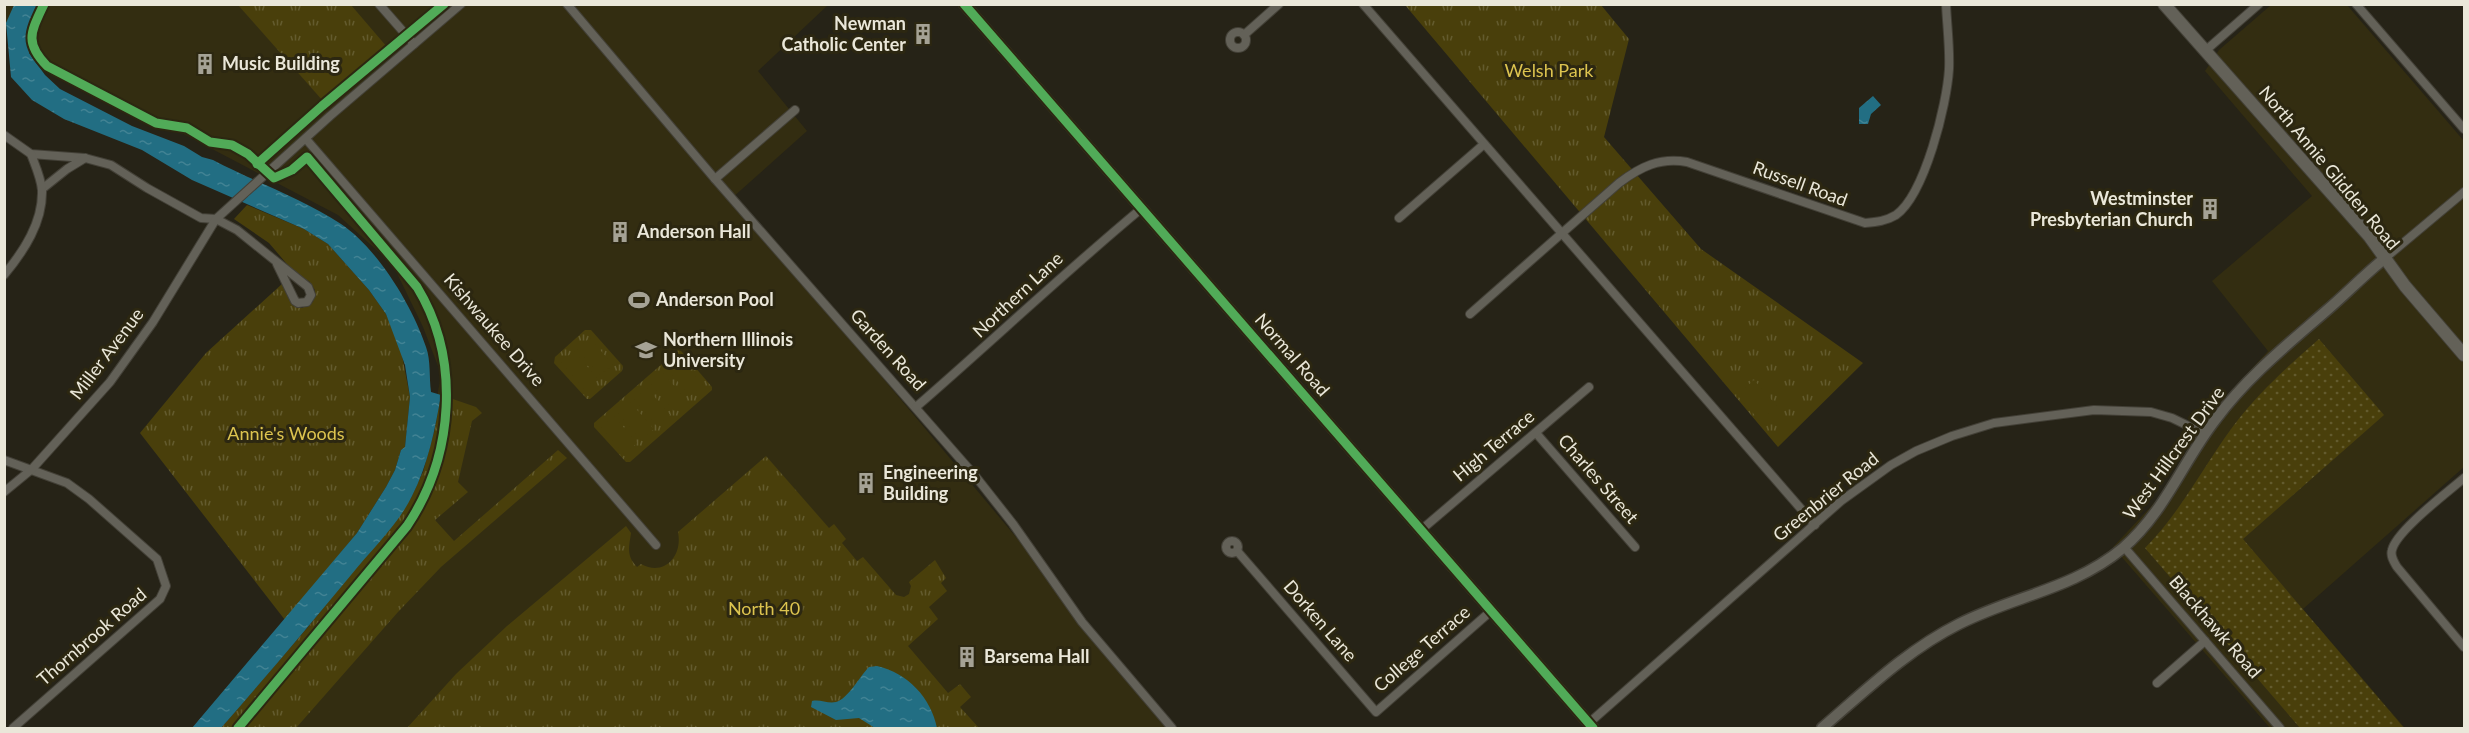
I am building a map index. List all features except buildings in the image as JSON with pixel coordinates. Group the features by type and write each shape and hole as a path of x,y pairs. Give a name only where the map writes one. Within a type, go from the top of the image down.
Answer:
{"main road":[{"name":"North Annie Glidden Road","path":"2164,4 2369,236 2384,259 2464,355"}],"street":[{"path":"379,4 414,44"},
{"name":"Miller Avenue","path":"4,492 32,469 110,382 148,329 216,219 461,4"},
{"name":"Garden Road","path":"567,4 715,179 916,407 1013,524 1082,622 1172,729"},
{"name":"Normal Road","path":"964,4 1591,726"},
{"path":"1244,35 1279,4"},
{"path":"1363,4 1815,525"},
{"name":"Russell Road","path":"1470,314 1632,173 1647,165 1668,160 1687,162 1851,219 1865,222 1885,221 1897,214 1913,195 1933,146 1942,112 1949,70 1946,4"},
{"path":"2205,51 2259,4"},
{"path":"2356,4 2464,129"},
{"path":"715,179 795,110"},
{"path":"4,135 31,154 85,158 117,168 147,188 201,218 216,219 254,242 277,264 308,287 311,295 307,302 303,304 295,301 277,264"},
{"name":"Kishwaukee Drive","path":"306,139 656,545"},
{"path":"1399,218 1483,145"},
{"path":"4,275 33,233 40,205 42,189 31,154"},
{"path":"42,189 85,158"},
{"name":"West Hillcrest Drive","path":"1821,729 1897,663 1930,640 1973,617 2060,586 2098,566 2124,547 2153,516 2205,434 2226,406 2265,363 2464,192"},
{"name":"Northern Lane","path":"916,407 1009,327 1074,265 1142,208"},
{"name":"High Terrace","path":"1421,530 1589,387"},
{"name":"Greenbrier Road","path":"1591,726 1841,501 1891,465 1952,436 1994,423 2078,412 2138,410 2161,414 2205,434"},
{"name":"Charles Street","path":"1536,433 1635,547"},
{"path":"4,460 32,469"},
{"name":"Thornbrook Road","path":"11,729 160,599 166,586 157,559 67,483 32,469"},
{"path":"2464,478 2397,540 2392,549 2393,561 2464,647"},
{"name":"Blackhawk Road","path":"2124,547 2280,729"},
{"name":"Dorken Lane","path":"1238,552 1376,711"},
{"name":"College Terrace","path":"1376,711 1491,610"},
{"path":"2157,683 2205,641"},
{"path":"4,724 11,729"}],"shaded area":[{"name":"Northern Illinois University","path":"5,4 828,5 758,71 807,131 732,198 1176,728 228,728 425,471 441,374 423,327 393,265 338,215 29,53 5,27"},
{"path":"2271,5 2347,5 2464,141 2464,467 2303,609 2405,728 2270,728 2113,547 2157,500 2209,415 2268,351 2212,281 2312,196 2205,71 2219,50"}],"green space":[{"path":"238,5 351,5 387,47 323,101"},
{"name":"Welsh Park","path":"1405,5 1601,5 1629,39 1604,137 1701,249 1863,363 1778,447"},
{"name":"Annie's Woods","path":"247,205 304,229 328,244 369,290 386,314 401,350 410,397 405,447 401,450 395,470 386,487 357,533 285,620 140,433 206,353 282,284 291,302 297,307 302,308 313,302 315,290 309,281 298,277 269,243 234,219"},
{"path":"585,330 591,330 623,366 622,371 590,399 587,399 554,363 555,357"},
{"path":"590,338 613,365 600,375 577,349"},
{"path":"2319,339 2384,415 2243,539 2404,728 2300,728 2145,548 2170,519 2223,440 2253,401"},
{"path":"678,350 712,387 712,390 630,462 626,462 594,427 594,423"},
{"path":"574,351 597,378 584,389 561,362"},
{"path":"680,359 703,385 690,396 667,369"},
{"path":"663,373 686,400 674,411 651,384"},
{"path":"1754,380 1777,406 1760,421 1737,395"},
{"path":"647,388 670,415 657,426 634,399"},
{"path":"441,395 476,407 482,413 472,421 458,482 468,492 435,520 454,541 558,450 567,458 441,567 398,612 296,728 221,728 309,626 411,498 423,472 435,429"},
{"path":"630,402 654,429 641,440 618,413"},
{"path":"614,416 637,443 624,454 601,427"},
{"name":"North 40","path":"766,456 829,528 834,524 846,539 842,543 857,561 863,557 896,595 904,597 909,594 911,586 909,582 935,560 946,578 941,583 947,591 929,607 938,619 908,646 948,693 960,684 971,697 960,707 979,728 407,728 456,674 507,626 626,526 631,533 630,555 637,567 641,564 657,568 664,566 675,556 678,549 678,532"}],"water":[{"path":"14,5 39,5 35,22 28,33 29,53 45,75 60,89 132,126 184,146 202,157 294,198 341,224 354,234 380,262 412,313 428,352 431,392 441,395 427,459 406,507 384,537 221,728 192,728 357,533 395,470 401,450 405,447 410,397 405,365 386,314 369,290 328,244 304,229 192,180 142,150 64,119 32,100 11,77 6,23"},
{"path":"1873,96 1881,105 1871,114 1868,124 1859,124 1859,108"},
{"path":"877,666 899,674 916,688 924,697 937,728 875,728 859,718 836,720 811,707 812,701 836,702 840,700 869,667"}],"cycle path":[{"path":"44,4 32,36 35,50 47,66 156,123 187,128 210,142 232,145 248,154 274,178 292,170 307,157 417,287 431,315 441,345 446,376 446,407 435,469 423,499 407,526 238,728"},
{"path":"257,164 322,106 444,4"},
{"path":"964,4 1593,728"}],"place":[{"name":"Newman Catholic Center","path":"923,34"},
{"name":"Music Building","path":"205,64"},
{"name":"Westminster Presbyterian Church","path":"2210,209"},
{"name":"Anderson Hall","path":"620,232"},
{"name":"Anderson Pool","path":"639,300"},
{"name":"Northern Illinois University","path":"646,350"},
{"name":"Engineering Building","path":"866,483"},
{"name":"Barsema Hall","path":"967,657"}]}
